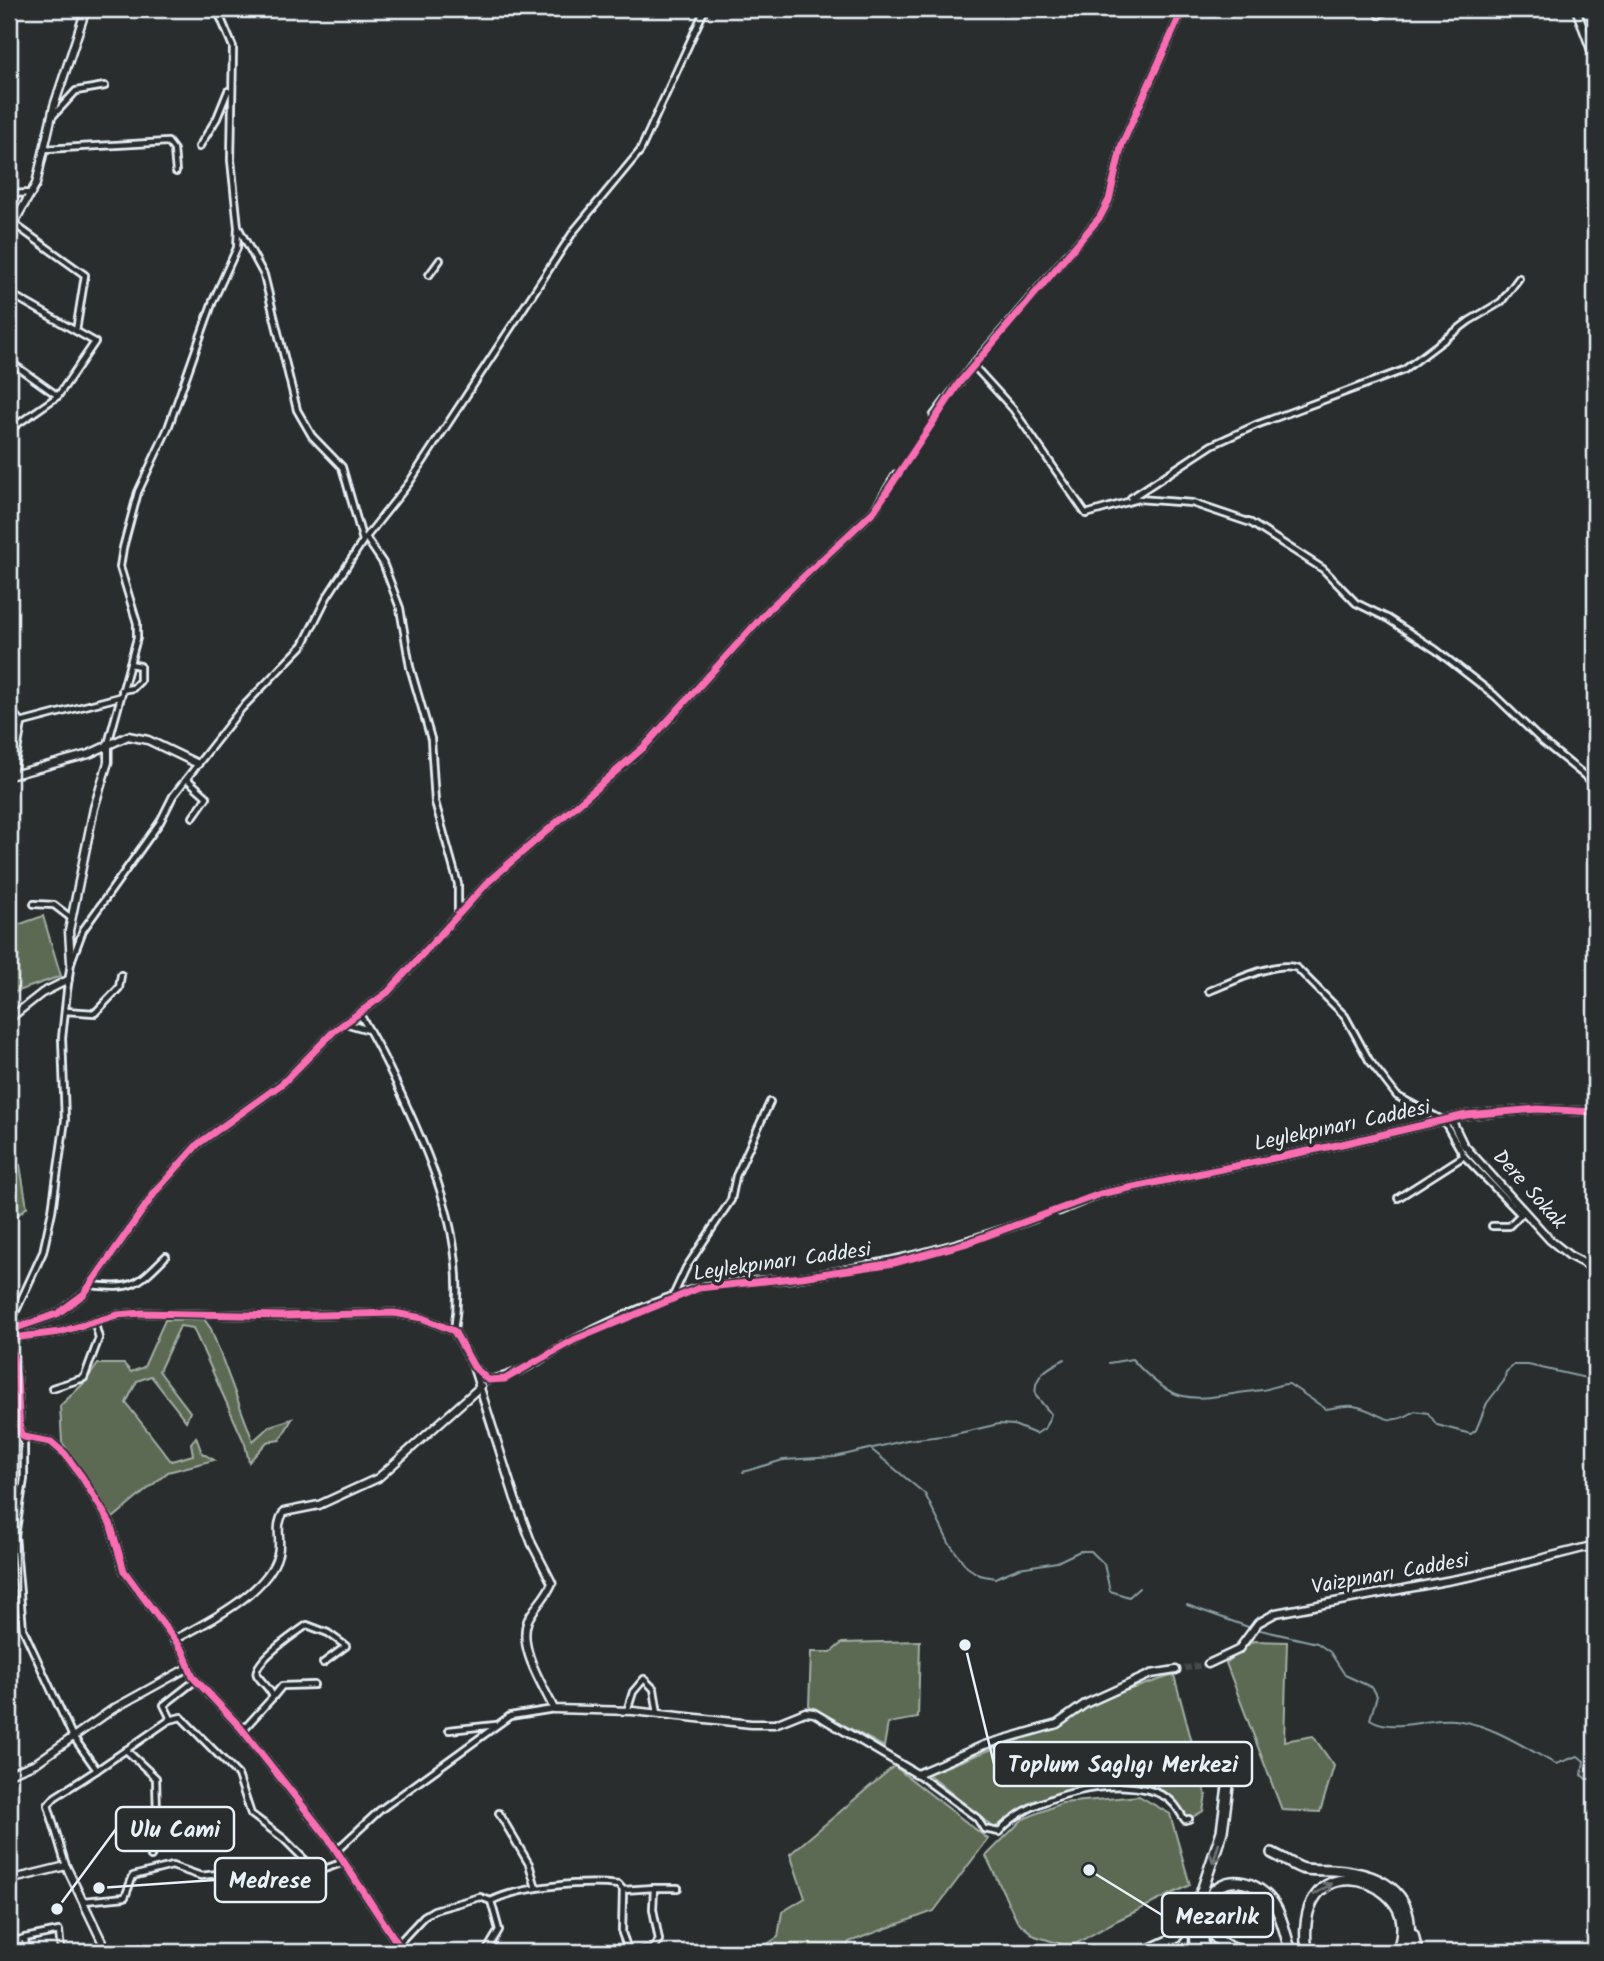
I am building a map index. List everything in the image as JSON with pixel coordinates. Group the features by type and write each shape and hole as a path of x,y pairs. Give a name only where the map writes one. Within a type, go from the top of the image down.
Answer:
{"highway":[{"path":"1144,1952 1175,1938 1194,1915 1222,1831 1228,1786"},
{"path":"1272,1853 1303,1868 1369,1875 1389,1885 1404,1902 1418,1952"},
{"path":"1204,1952 1205,1905 1212,1893 1222,1884 1238,1880 1256,1885 1276,1907 1290,1949"},
{"path":"1307,1951 1306,1913 1312,1896 1339,1881 1364,1883 1392,1899 1402,1920 1400,1951"},
{"path":"1194,1915 1196,1952"},
{"path":"1203,1921 1214,1938 1226,1947 1243,1952"},
{"path":"1400,1951 1412,1930"}],"street":[{"path":"9,230 33,193 51,117 86,9"},
{"path":"71,962 69,931 94,808 108,762 107,744 137,638 137,624 123,581 123,548 138,492 168,428 213,301 237,248 238,227 231,160 230,87 233,47 218,9"},
{"path":"9,1326 43,1252 52,1211 65,1120 62,1038 68,980 71,962 83,930 198,764 241,709 303,645 327,597 365,538 409,483 574,231 618,182 640,151 705,9"},
{"path":"934,416 973,365 1093,226 1106,207 1122,144 1183,9"},
{"path":"1379,15 1388,9"},
{"path":"1576,9 1595,60"},
{"path":"51,117 76,91 105,86"},
{"path":"199,147 217,118 230,87"},
{"path":"45,149 168,142 174,150 176,172"},
{"path":"9,194 33,193"},
{"path":"14,224 85,275 76,331"},
{"path":"238,227 261,266 297,410 312,436 342,467 365,538 389,574 402,617 410,667 431,739 435,802 457,884 458,914"},
{"path":"429,275 440,260"},
{"path":"973,365 1013,410 1086,514 1127,500 1212,445 1256,425 1404,370 1469,321 1501,302 1519,278"},
{"path":"9,293 95,342 58,396 9,430"},
{"path":"9,361 58,396"},
{"path":"97,1770 72,1735 23,1629 15,1540 24,1479 24,1437 20,1432 9,1335 19,1327 57,1314 73,1303 91,1285 156,1191 198,1144 283,1083 345,1023 407,974 496,874 645,747 770,608 874,511 897,474"},
{"path":"1127,500 1192,503 1251,523 1280,540 1323,569 1356,603 1410,632 1494,695 1542,741 1595,784"},
{"path":"122,690 133,688 140,681 140,667 129,664"},
{"path":"9,726 119,697"},
{"path":"9,709 22,723"},
{"path":"22,723 11,776 89,754 128,736 148,740 198,764"},
{"path":"187,779 207,797 193,817"},
{"path":"34,904 45,902 54,905 72,918"},
{"path":"1209,991 1270,969 1287,966 1297,968 1345,1016 1369,1060 1397,1096 1447,1120 1464,1156 1523,1212 1509,1226 1492,1226"},
{"path":"65,1011 95,1013 119,988 121,975"},
{"path":"9,1019 43,993 68,980"},
{"path":"358,1013 370,1030 415,1124 448,1207 456,1256 454,1331 474,1367 519,1510 552,1583 538,1608 530,1616 524,1631 526,1646 554,1709"},
{"path":"345,1023 370,1030"},
{"path":"672,1297 686,1268 731,1200 736,1176 770,1102"},
{"name":"Leylekpınarı Caddesi","path":"1059,1211 1111,1192 1466,1115 1538,1109 1595,1112"},
{"name":"Dere Sokak","path":"1447,1120 1464,1144 1550,1240 1570,1256 1595,1269"},
{"path":"1398,1198 1464,1156"},
{"name":"Leylekpınarı Caddesi","path":"488,1380 505,1379 574,1340 672,1297 712,1285 802,1277 894,1263 967,1243 1036,1218"},
{"path":"91,1285 110,1287 144,1280 166,1256"},
{"path":"10,1338 95,1324 117,1315 142,1313 285,1316 357,1312 422,1318 454,1331"},
{"path":"51,1388 84,1378 99,1338 95,1324"},
{"path":"174,1640 232,1609 260,1582 277,1556 277,1523 284,1512 319,1506 377,1478 488,1380 474,1367"},
{"path":"9,1404 18,1402"},
{"path":"24,1437 51,1442 65,1454 110,1523 124,1571 174,1640 196,1680 243,1730 337,1851 403,1952"},
{"path":"9,1535 15,1540"},
{"name":"Vaizpınarı Caddesi","path":"1208,1664 1238,1650 1262,1619 1295,1607 1473,1576 1595,1545"},
{"path":"273,1698 256,1669 268,1655 307,1625 328,1633 346,1646 323,1663"},
{"path":"9,1774 36,1763 72,1735 113,1709 189,1667"},
{"path":"917,1774 984,1745 1057,1724 1085,1704 1151,1674 1176,1670"},
{"path":"627,1711 633,1692 644,1679 654,1689 658,1714"},
{"path":"168,1721 170,1717 164,1705 196,1680"},
{"path":"243,1730 282,1686 314,1685"},
{"path":"337,1851 380,1810 510,1716 554,1709 627,1711 751,1724 775,1724 805,1712 814,1713 917,1774 977,1818 984,1829 991,1833 999,1832 1009,1819 1031,1806 1103,1787 1155,1791 1167,1797 1185,1820 1189,1819"},
{"path":"107,1952 66,1866 48,1805 55,1797 177,1715 237,1774 251,1814 284,1839 316,1872"},
{"path":"449,1730 497,1725"},
{"path":"126,1750 156,1778 157,1815 151,1857"},
{"path":"499,1813 529,1864 536,1888"},
{"path":"84,1901 125,1897 133,1876 172,1866 201,1876 225,1873 261,1875 278,1882 308,1867 316,1872 344,1863"},
{"path":"9,1880 66,1866"},
{"path":"397,1945 424,1916 434,1910 480,1897 491,1901 505,1894 536,1888 604,1883 620,1885 623,1890 622,1933 629,1952"},
{"path":"639,1952 646,1948 651,1952 659,1940 653,1909 654,1888"},
{"path":"623,1890 678,1888"},
{"path":"486,1952 499,1930 491,1901"},
{"path":"9,1943 59,1931 61,1952"},
{"path":"25,1938 26,1952"},
{"path":"1196,1952 1204,1952"}],"green space":[{"path":"43,916 61,976 9,994 9,928"},
{"path":"20,1165 27,1207 9,1223 9,1168"},
{"path":"204,1319 211,1329 253,1441 270,1426 292,1419 280,1440 267,1442 249,1462 245,1444 193,1328 180,1326 159,1371 190,1412 186,1421 151,1376 137,1381 126,1403 171,1461 193,1455 191,1443 196,1437 202,1453 214,1460 168,1472 113,1518 62,1442 60,1406 84,1383 98,1364 124,1364 131,1372 144,1367 165,1320"},
{"path":"920,1641 918,1718 888,1723 884,1747 809,1706 811,1652 831,1652 842,1643"},
{"path":"1253,1641 1287,1642 1284,1741 1313,1736 1334,1766 1320,1812 1282,1810 1226,1663"},
{"path":"1174,1675 1206,1795 1203,1811 1189,1819 1160,1794 1112,1783 1033,1801 994,1828 928,1774 1057,1724 1085,1704"},
{"path":"894,1766 988,1839 934,1911 849,1942 845,1952 755,1952 778,1937 782,1912 805,1898 790,1854"},
{"path":"1139,1796 1170,1814 1190,1885 1070,1947 1035,1936 1017,1921 986,1856 1023,1819 1062,1803"}],"waterway":[{"path":"743,1472 783,1460 835,1457 907,1440 951,1435 999,1424 1014,1425 1036,1434 1045,1428 1051,1414 1036,1396 1037,1383 1043,1373 1065,1359"},
{"path":"1109,1363 1132,1359 1163,1388 1191,1397 1221,1396 1289,1384 1326,1409 1353,1406 1389,1419 1405,1417 1415,1411 1428,1413 1437,1425 1471,1434 1476,1430 1487,1403 1504,1381 1506,1372 1514,1365 1528,1365 1595,1380"},
{"path":"872,1450 925,1494 949,1543 967,1567 979,1575 995,1578 1019,1568 1057,1562 1080,1551 1091,1551 1104,1564 1110,1591 1129,1597 1139,1588"},
{"path":"1187,1605 1251,1628"},
{"path":"1256,1629 1317,1643 1330,1652 1345,1675 1373,1688 1377,1696 1370,1719 1390,1725 1437,1720 1474,1724 1498,1733 1556,1764 1578,1756 1584,1761 1582,1775 1586,1779 1595,1779"}],"tunnel":[{"path":"897,474 934,416"},
{"path":"1036,1218 1059,1211"},
{"path":"1176,1670 1208,1664"}],"cycle path":[{"path":"403,1952 328,1838 240,1727 193,1677 183,1651 124,1571 110,1523 82,1477 65,1454 51,1442 24,1437 20,1432 17,1378 9,1335 19,1327 57,1314 84,1294 156,1191 198,1144 283,1083 334,1031 388,992 489,881 644,747 770,608 874,511 959,383 1100,217 1109,200 1122,144 1183,9"},
{"path":"12,1338 60,1332 117,1315 142,1313 285,1316 394,1313 422,1318 454,1331 474,1367 488,1380 505,1379 574,1340 699,1288 802,1277 894,1263 967,1243 1100,1194 1342,1144 1466,1115 1538,1109 1595,1112"}],"place":[{"name":"Toplum Saglıgı Merkezi","path":"965,1645"},
{"name":"Mezarlık","path":"1089,1870"},
{"name":"Medrese","path":"99,1888"},
{"name":"Ulu Cami","path":"57,1909"}]}
